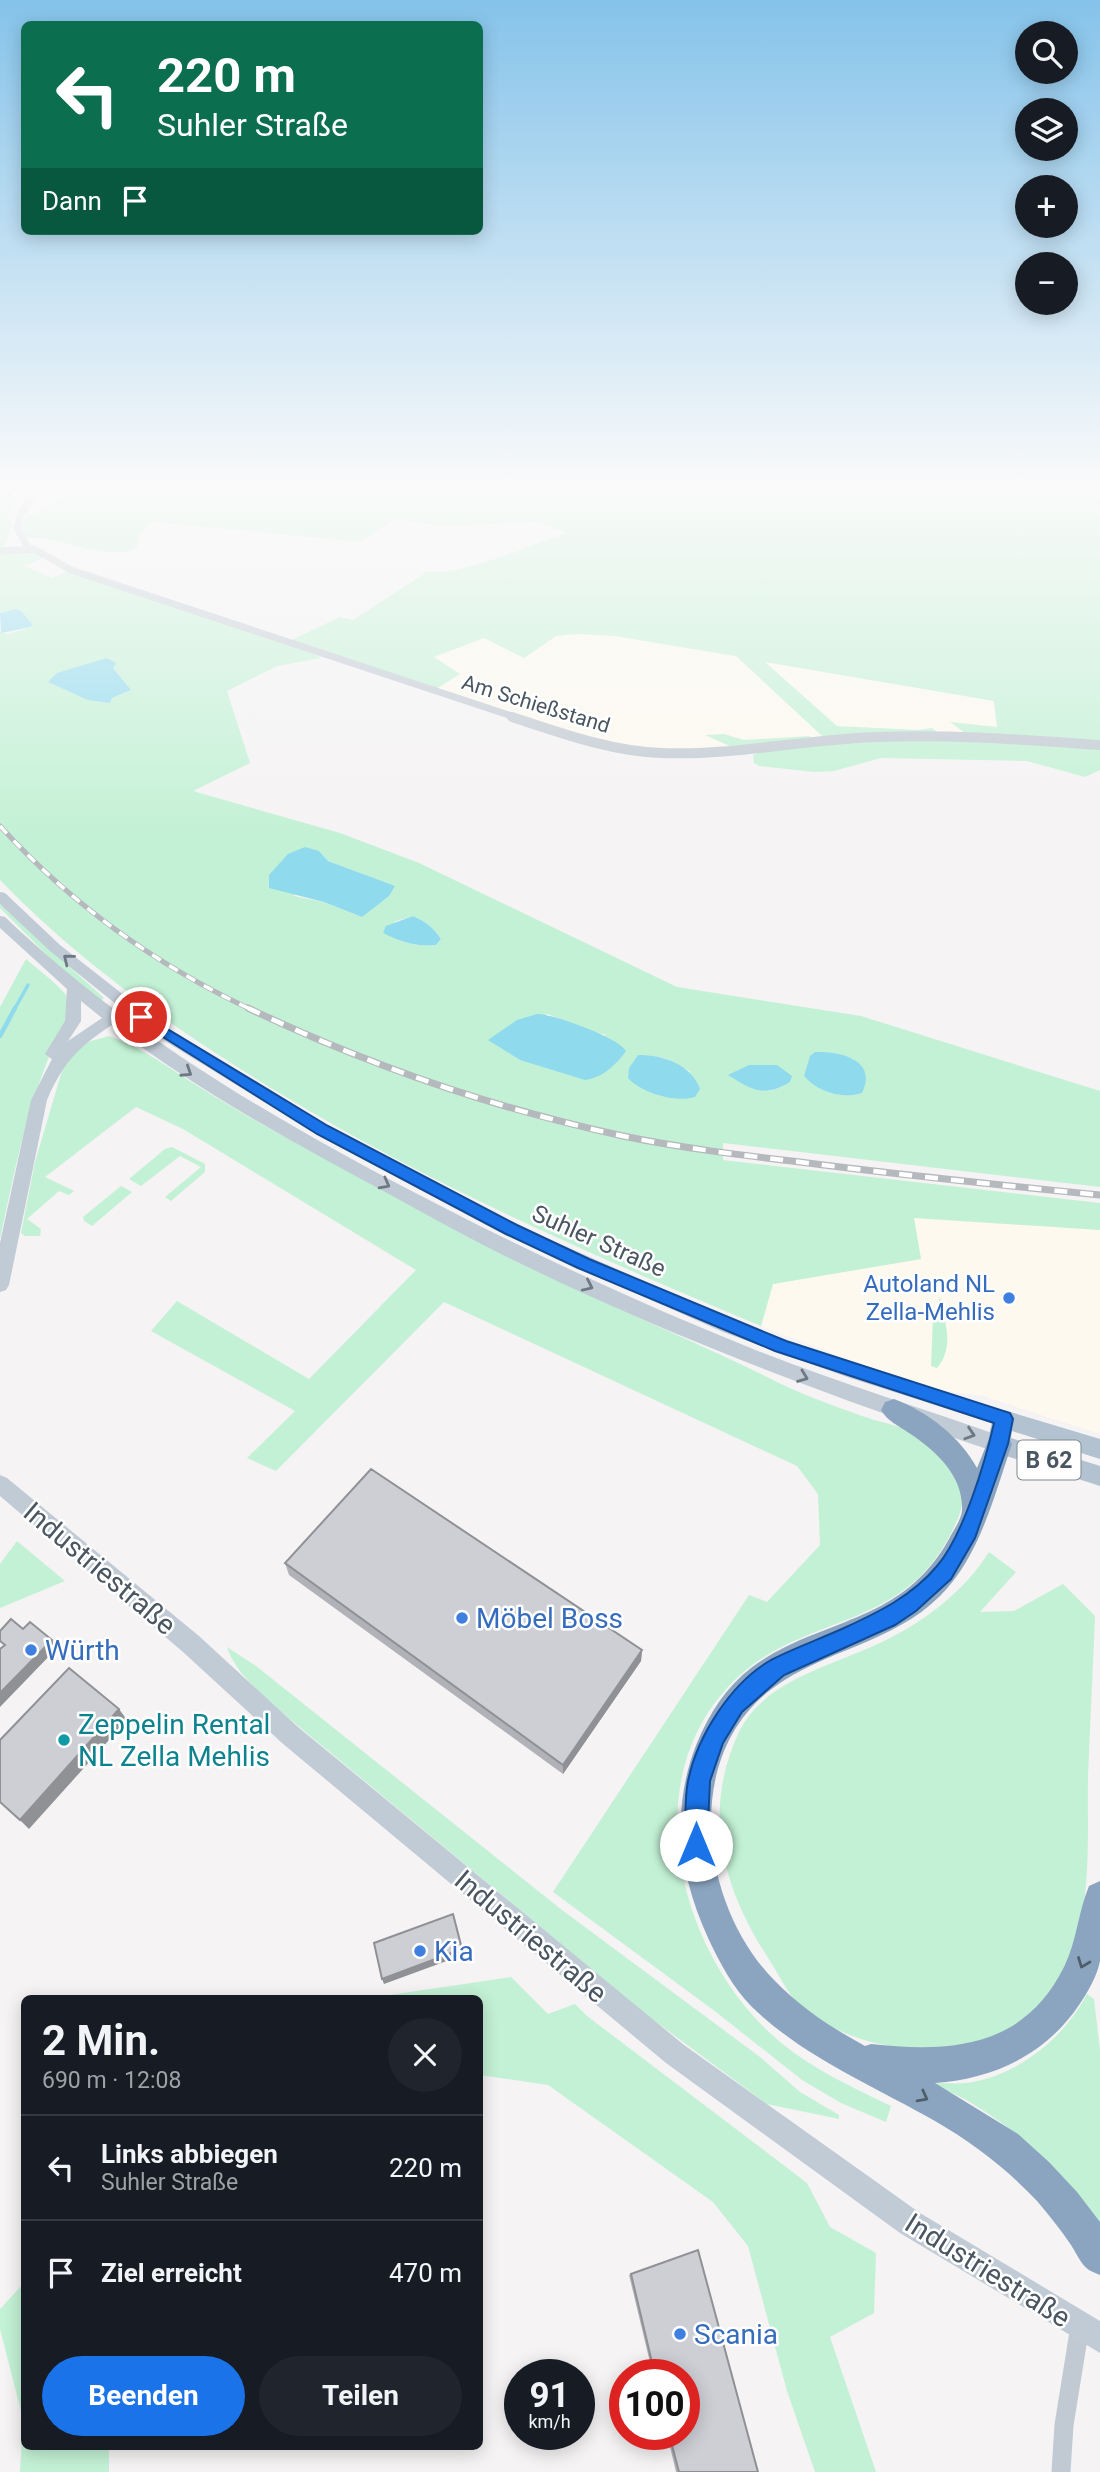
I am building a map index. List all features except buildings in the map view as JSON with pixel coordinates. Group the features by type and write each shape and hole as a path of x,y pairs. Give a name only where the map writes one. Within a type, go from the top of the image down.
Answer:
{"highway":[{"path":"894,1410 942,1441 963,1464 972,1485 974,1515"},
{"path":"1001,1431 965,1538 944,1572 909,1605 869,1628 776,1668 735,1704 723,1722 702,1769 696,1801 696,1845 699,1870 716,1921 735,1960 776,2008 820,2041 962,2118 998,2141 1027,2166 1069,2211 1100,2256"},
{"path":"820,2041 866,2060 896,2066 943,2067 977,2061 1009,2050 1054,2015 1072,1990 1086,1958 1100,1897"}],"main road":[{"path":"0,896 111,1010"},
{"path":"0,920 74,990 111,1010"},
{"path":"0,1285 39,1100 50,1071 51,1057 67,1032 75,1012 74,990"},
{"path":"67,1032 80,1021 111,1010"},
{"path":"50,1071 74,1043 111,1010"},
{"name":"Suhler Straße","path":"111,1010 141,1017 322,1130 511,1230 730,1326 1001,1431 1100,1476"},
{"name":"Suhler Straße","path":"111,1010 228,1097 504,1247 728,1348 894,1410 1100,1449"},
{"name":"Industriestraße","path":"0,1484 191,1644 290,1735 675,2054 910,2224 1090,2332"}],"street":[{"name":"Am Schießstand","path":"174,604 589,743 659,753 698,753 874,737 962,735 1100,745"},
{"path":"1061,2472 1064,2425 1090,2332"}],"shaded area":[{"path":"556,636 615,636 994,701 998,737 698,753 589,742 433,691 433,658 484,638 524,658"},
{"path":"914,1218 1100,1230 1100,1434 983,1396 925,1388 761,1326 773,1284 921,1259"}],"green space":[{"path":"0,604 172,604 285,643 340,617 353,620 377,604 1100,604 1100,770 1085,777 1027,761 881,758 834,771 815,772 759,766 754,763 753,755 768,748 965,733 950,722 997,727 994,701 765,662 837,726 918,730 932,728 937,732 822,736 736,656 615,636 579,634 556,636 524,658 484,638 434,657 460,674 433,691 314,653 321,658 277,666 227,691 250,763 193,791 340,833 419,863 677,987 861,1016 1100,1091 1100,1187 723,1143 723,1160 1100,1203 1100,1230 914,1218 921,1259 773,1284 761,1326 516,1219 338,1128 206,1046 133,996 65,941 0,880 0,632 8,634 31,627 5,611 0,613","holes":["113,668 131,690 99,699 80,696 49,682","319,851 328,861 394,886 362,917 324,902 294,896","413,916 422,920 441,939 436,945 422,945 384,933 396,921","548,1014 587,1031 607,1035 520,1060 489,1040","824,1052 854,1059 862,1093 839,1095 816,1086 804,1076 808,1066","638,1055 664,1058 691,1072 630,1068","763,1065 777,1065 790,1082 767,1091 756,1089 745,1082"]},
{"path":"724,734 744,740 809,736 813,740 732,747 705,735"},
{"path":"0,904 104,998 100,1001 51,959 0,908"},
{"path":"26,959 65,993 73,1012 68,1026 50,1055 32,1105 0,1239 0,1007"},
{"path":"109,1036 143,1052 296,1143 542,1272 803,1394 922,1435 946,1454 961,1481 962,1502 956,1524 933,1562 909,1586 883,1603 795,1641 766,1656 739,1676 705,1717 685,1763 677,1813 681,1865 694,1915 716,1963 745,2006 793,2052 820,2070 891,2106 886,2122 841,2103 802,2080 716,2012 553,1892 749,1595 767,1602 820,1545 818,1494 797,1466 444,1302 276,1471 247,1458 295,1411 151,1331 177,1301 309,1379 416,1270 183,1129 136,1107 45,1177 74,1191 69,1195 59,1191 27,1219 41,1229 40,1236 25,1236 21,1233 35,1162 61,1074 70,1055 84,1043"},
{"path":"172,1147 205,1164 205,1172 171,1201 165,1197 201,1167 180,1156 141,1186 129,1179 165,1149"},
{"path":"121,1186 132,1192 92,1226 84,1221 83,1217"},
{"path":"940,1297 947,1343 943,1360 937,1368 931,1366 933,1317"},
{"path":"17,1541 65,1581 0,1608 0,1564"},
{"path":"989,1552 1016,1572 980,1612 1014,1611 1063,1584 1095,1616 1087,1872 1081,1921 1067,1966 1052,1993 1032,2014 1010,2030 985,2042 958,2048 900,2048 871,2042 832,2027 805,2011 790,1994 754,1934 740,1906 723,1850 721,1792 727,1762 739,1732 751,1713 767,1698 805,1675 917,1623 957,1591"},
{"path":"227,1647 256,1666 562,1910 760,2057 800,2092 839,2115 839,2119 767,2104 648,2016 291,1720 245,1678"},
{"path":"511,1977 548,2014 575,2004 587,2016 807,2183 830,2227 876,2253 874,2313 830,2337 876,2472 815,2472 787,2391 748,2246 713,2202 548,2085 483,2075 483,1995 389,1995"},
{"path":"1087,1994 1094,1999 1100,2050 1100,2227 1061,2175 1029,2145 971,2103 933,2083 966,2083 985,2079 1021,2063 1052,2040"},
{"path":"21,2286 21,2411 0,2329 0,2309"},
{"path":"21,2450 109,2450 109,2472 20,2472"}],"water":[{"path":"17,609 32,624 31,627 1,633 0,613"},
{"path":"107,658 116,663 113,668 131,690 112,698 110,703 88,700 48,682 57,673"},
{"path":"305,847 319,851 328,861 395,886 389,896 362,917 324,902 269,888 269,875 288,854"},
{"path":"413,916 422,920 438,935 441,939 436,945 409,943 383,933 386,926"},
{"path":"537,1014 585,1028 612,1040 626,1051 608,1070 585,1080 520,1060 488,1040 517,1020"},
{"path":"815,1052 836,1053 861,1065 866,1082 862,1093 838,1095 809,1081 804,1076 810,1056"},
{"path":"638,1055 666,1059 683,1067 696,1080 700,1089 695,1097 669,1098 634,1083 628,1078 629,1068"},
{"path":"749,1065 777,1065 792,1076 790,1082 765,1091 744,1085 728,1075"}],"waterway":[{"path":"14,1010 28,985"},
{"path":"0,1036 15,1008"}],"railway":[{"path":"0,826 56,881 117,930 182,973 249,1009"},
{"path":"249,1009 339,1048 432,1083 526,1112 623,1136 756,1157 1100,1195"}],"place":[{"name":"Autoland NL Zella-Mehlis","path":"1009,1298"},
{"name":"Möbel Boss","path":"462,1618"},
{"name":"Würth","path":"31,1650"},
{"name":"Zeppelin Rental NL Zella Mehlis","path":"64,1740"},
{"name":"Kia","path":"420,1951"},
{"name":"Scania","path":"680,2334"}],"route":[{"path":"141,1017 322,1130 511,1230 583,1264 781,1346 1004,1419 999,1444 965,1538 944,1572 928,1589 909,1605 869,1628 776,1668 735,1704 715,1737 699,1781 695,1820 696,1845"}]}
